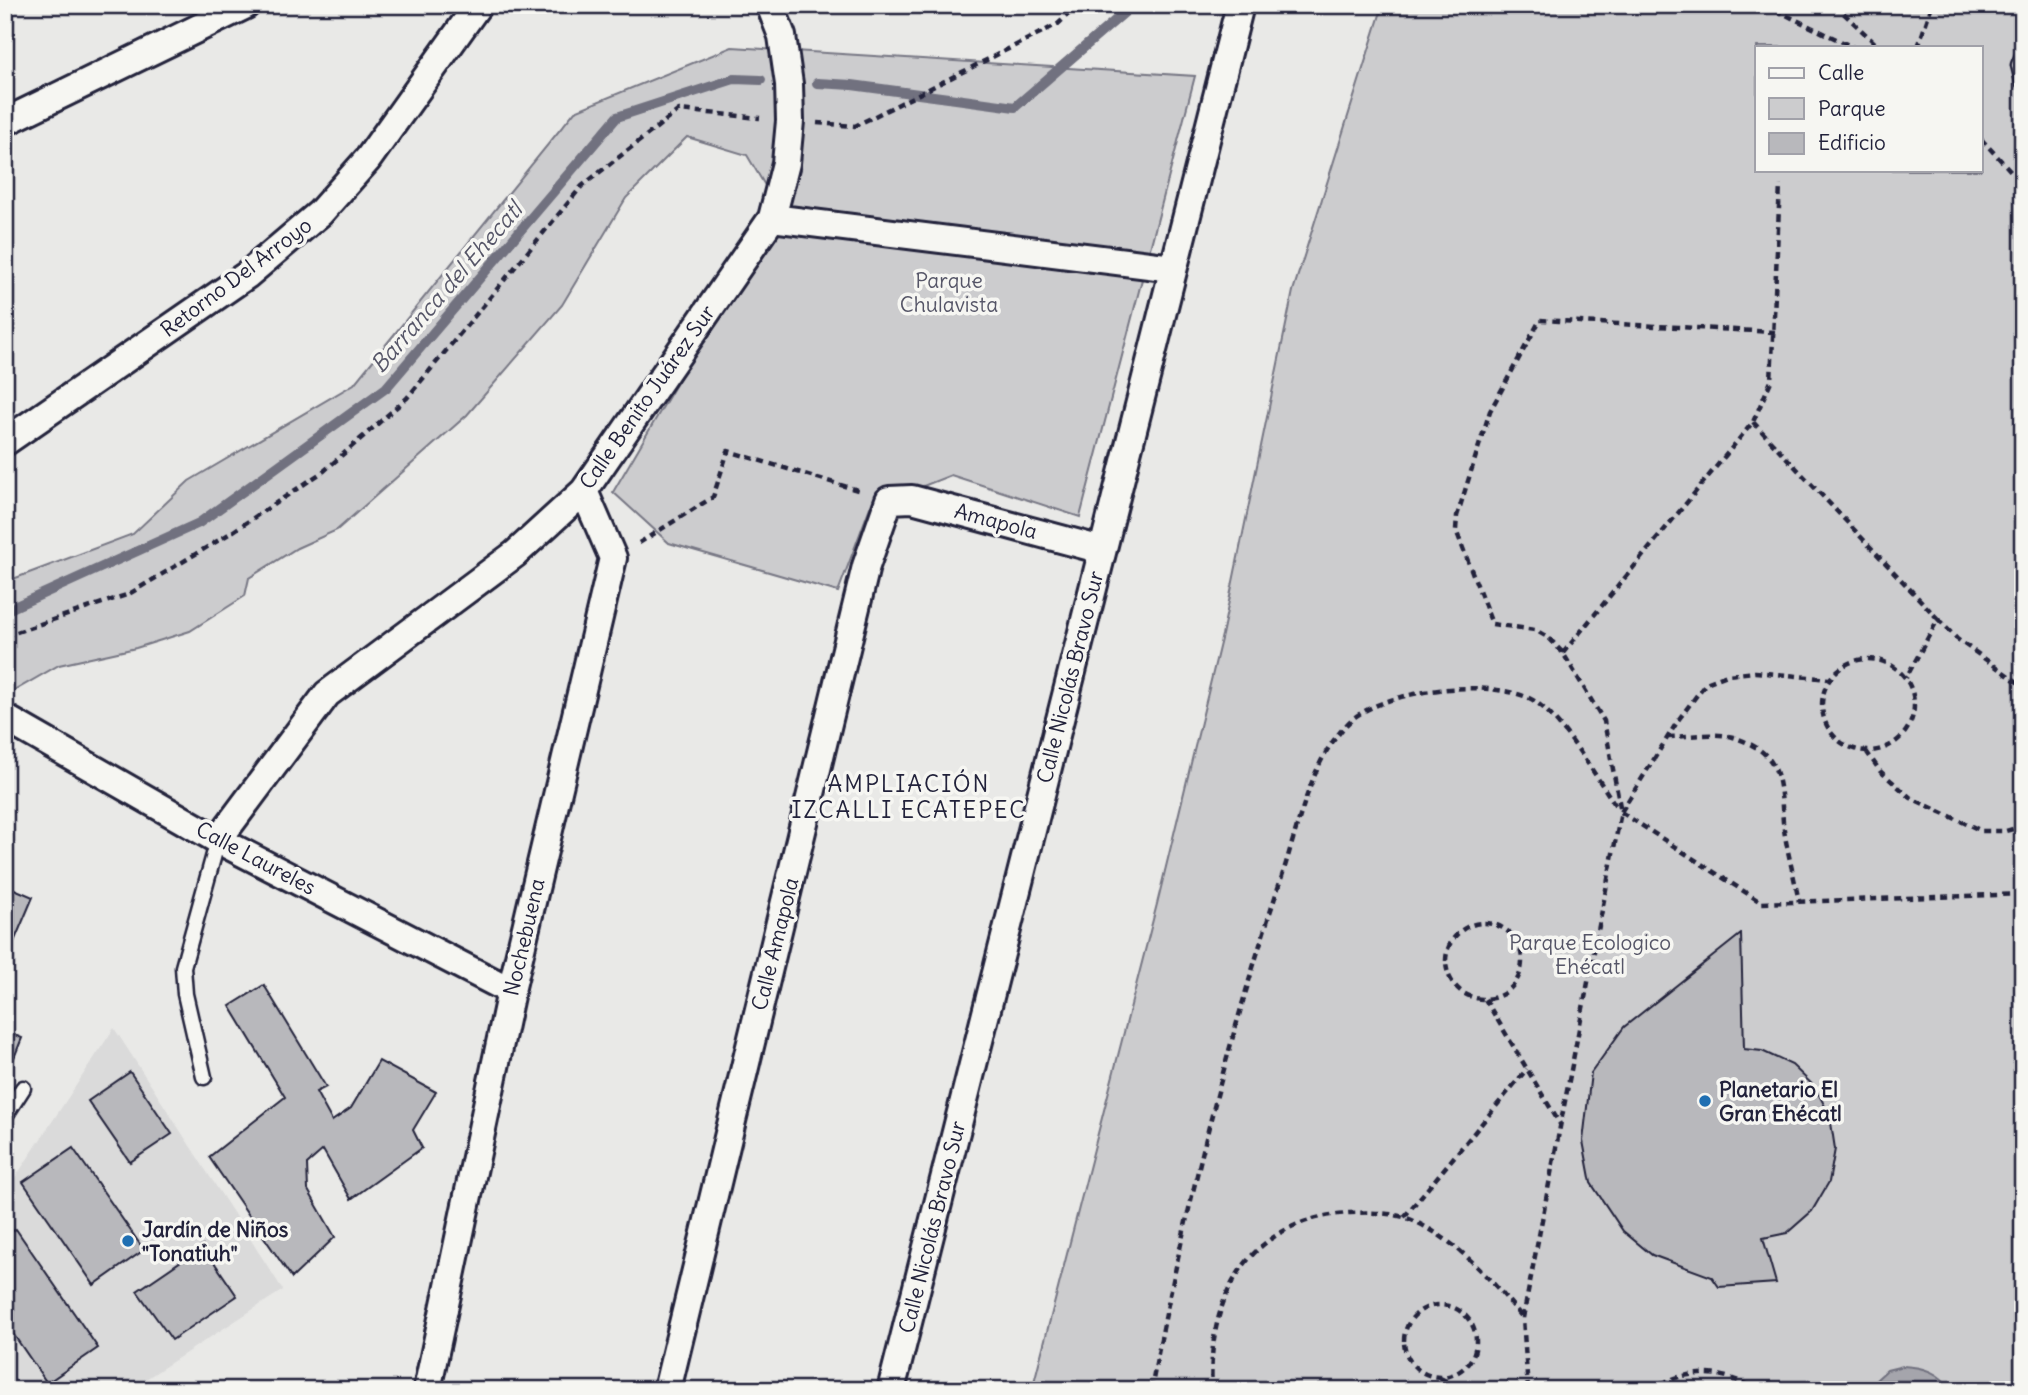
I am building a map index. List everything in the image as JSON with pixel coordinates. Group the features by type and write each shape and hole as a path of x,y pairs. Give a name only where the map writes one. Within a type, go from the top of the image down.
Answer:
{"street":[{"path":"5,122 246,5"},
{"name":"Retorno Del Arroyo","path":"5,442 247,275 320,213 368,159 478,5"},
{"path":"770,5 782,36 789,84 790,121 786,163 772,218 1173,268"},
{"name":"Calle Nicolás Bravo Sur","path":"891,1390 1240,5"},
{"name":"Calle Benito Juárez Sur","path":"218,840 327,694 515,554 584,491 772,218"},
{"path":"584,491 613,558"},
{"name":"Amapola","path":"889,500 912,499 1102,550"},
{"name":"Calle Amapola","path":"667,1390 866,566 889,500"},
{"name":"Nochebuena","path":"427,1390 511,991 613,558"},
{"name":"Calle Laureles","path":"5,718 218,840 511,991"}],"lane":[{"path":"2023,56 2019,65 2023,81"},
{"path":"204,1077 185,994 183,967 218,840"},
{"path":"5,1116 23,1088"}],"path":[{"path":"5,636 129,594 229,534 324,471 407,398 582,186 679,110 855,126 1058,24 1079,5"},
{"path":"1765,5 1851,46"},
{"path":"1835,5 1878,46"},
{"path":"1918,46 1932,5"},
{"path":"1982,140 2023,184"},
{"path":"1563,653 1753,422 1770,382 1775,332 1780,185"},
{"path":"1621,812 1604,721 1563,653 1549,638 1535,630 1492,624 1456,530 1457,516 1490,411 1540,320 1775,332"},
{"path":"1753,422 1957,639 2023,686"},
{"path":"613,558 713,497 727,451 889,500"},
{"path":"1906,678 1938,619"},
{"path":"1869,658 1890,664 1906,678 1915,705 1906,733 1882,749 1866,751 1850,747 1836,738 1827,726 1822,710 1829,679 1840,668 1854,660 1869,658"},
{"path":"1528,1390 1523,1318 1621,812 1667,737 1706,682 1755,672 1829,679"},
{"path":"1152,1390 1164,1320 1247,983 1310,790 1332,742 1355,717 1415,693 1482,690 1530,698 1550,713 1621,812 1762,903 2023,894"},
{"path":"1667,737 1730,736 1758,748 1774,766 1783,791 1783,822 1799,902"},
{"path":"1866,751 1880,771 1911,798 1982,831 2006,831 2023,826"},
{"path":"1485,999 1508,991 1521,971 1522,959 1513,935 1490,922 1463,928 1454,936 1445,961 1453,985 1462,993 1485,999 1560,1124"},
{"path":"1404,1217 1527,1069"},
{"path":"1212,1390 1210,1363 1215,1326 1226,1289 1254,1255 1293,1224 1328,1214 1366,1212 1404,1217 1439,1234 1484,1271 1523,1318"},
{"path":"1439,1377 1462,1370 1475,1350 1476,1338 1467,1317 1446,1305 1422,1309 1413,1316 1403,1338 1404,1350 1417,1370 1465,1390"},
{"path":"1651,1390 1681,1376 1708,1373 1734,1378 1756,1390"}],"shaded area":[{"name":"Jardín de Niños \"Tonatiuh\"","path":"114,1028 283,1290 129,1390 26,1390 5,1380 5,1193"},
{"path":"1903,1366 1930,1372 1942,1379 1951,1390 1865,1390 1887,1370"}],"green space":[{"name":"Parque Ecologico Ehécatl","path":"1383,5 2023,5 2023,1390 1032,1390 1157,904 1222,635 1293,291"},
{"name":"Parque Chulavista","path":"732,47 1195,76 1080,517 951,475 870,507 838,592 669,543 613,492 699,345 783,216 747,155 687,137 626,198 562,305 467,415 337,530 297,548 249,578 245,596 190,631 136,648 59,665 5,696 5,582 133,534 189,481 354,384 575,111"}],"building":[{"path":"5,885 33,897 5,963"},
{"name":"Planetario El Gran Ehécatl","path":"1741,934 1744,1049 1762,1051 1792,1065 1815,1087 1830,1116 1835,1149 1829,1182 1812,1211 1787,1233 1763,1238 1776,1283 1719,1287 1712,1277 1652,1255 1623,1231 1591,1183 1583,1141 1591,1073 1624,1027"},
{"path":"264,985 326,1087 316,1092 332,1121 351,1108 379,1061 436,1092 413,1130 422,1148 351,1199 323,1150 307,1164 308,1190 335,1237 292,1278 209,1157 285,1097 230,1006"},
{"path":"5,1031 22,1038 5,1080"},
{"path":"130,1072 172,1134 130,1162 88,1101"},
{"path":"73,1148 144,1250 94,1285 23,1182"},
{"path":"16,1229 98,1348 47,1383 5,1322 5,1236"},
{"path":"203,1246 237,1296 172,1340 137,1291"}],"waterway":[{"name":"Barranca del Ehecatl","path":"817,83 852,85 1015,107 1133,5"},
{"name":"Barranca del Ehecatl","path":"5,611 199,523 386,388 617,117 734,79 761,80"}],"place":[{"name":"Planetario El Gran Ehécatl","path":"1705,1101"},
{"name":"Jardín de Niños \"Tonatiuh\"","path":"128,1241"}],"district":[{"name":"AMPLIACIÓN IZCALLI ECATEPEC","path":"909,796"}]}
